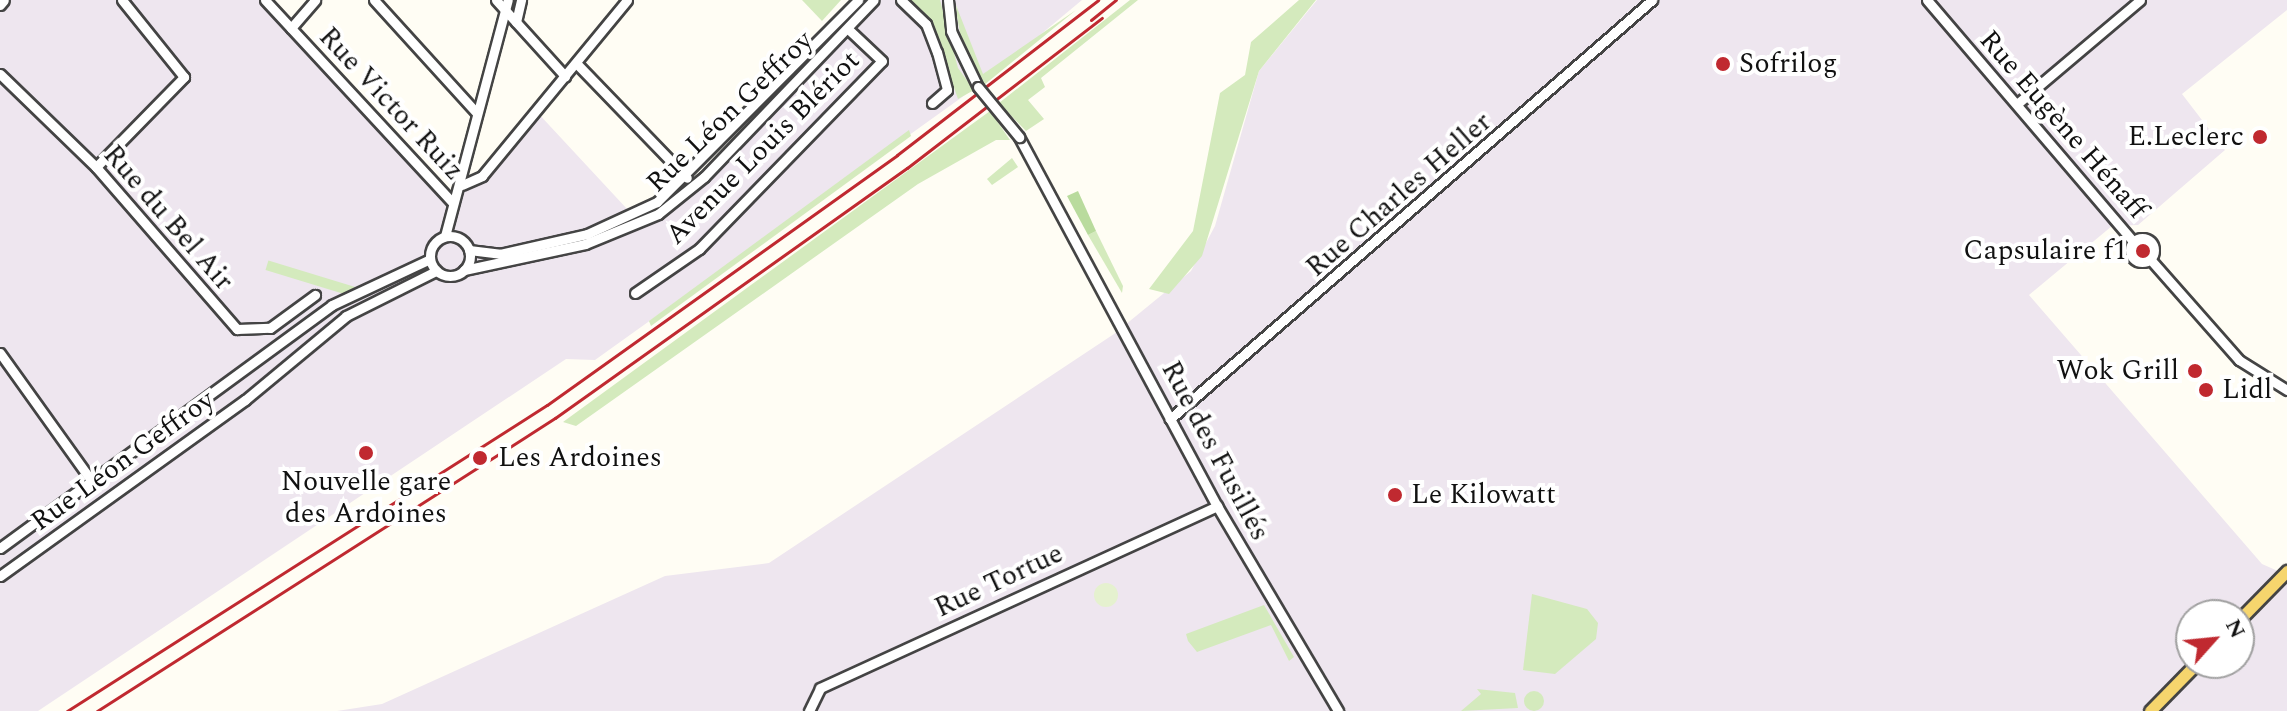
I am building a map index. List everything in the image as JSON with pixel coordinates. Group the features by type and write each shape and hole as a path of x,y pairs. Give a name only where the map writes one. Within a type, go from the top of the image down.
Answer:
{"main road":[{"path":"2255,604 2286,572"},
{"path":"2150,711 2181,679"}],"street":[{"path":"96,167 184,77 122,0"},
{"name":"Rue Victor Ruiz","path":"265,0 453,203"},
{"path":"291,28 315,0"},
{"path":"374,0 477,113"},
{"path":"496,0 506,15 565,76"},
{"path":"445,236 458,237 469,250 464,270 436,271 430,259 445,236 453,203 462,185 477,113 508,0"},
{"path":"516,23 521,0"},
{"path":"462,185 482,176 627,0"},
{"name":"Rue Léon Geffroy","path":"469,250 500,254 597,232 641,212 687,178 858,0"},
{"name":"Rue Léon Geffroy","path":"464,270 585,244 658,214 704,177 874,0"},
{"path":"901,0 926,24 937,52 947,90 932,103"},
{"name":"Rue des Fusillés","path":"948,0 951,31 978,87 1019,137 1299,659 1333,708"},
{"name":"Rue Charles Heller","path":"1170,419 1652,0"},
{"name":"Rue Eugène Hénaff","path":"1927,0 2134,242 2133,258 2150,259"},
{"path":"2017,104 2140,0"},
{"name":"Avenue Louis Blériot","path":"635,293 699,249 882,61 848,29"},
{"path":"577,64 687,178"},
{"name":"Rue du Bel Air","path":"0,74 96,167 237,329 270,328 315,295"},
{"name":"Rue Eugène Hénaff","path":"2134,242 2151,242 2150,259 2239,360 2287,390"},
{"name":"Rue Léon Geffroy","path":"0,548 367,284 430,259"},
{"name":"Rue Léon Geffroy","path":"0,576 273,376 346,316 436,271"},
{"path":"0,353 93,483"},
{"path":"259,363 273,376"},
{"name":"Rue Tortue","path":"808,709 820,688 1217,506"}],"shaded area":[{"path":"6,0 263,0 446,195 482,176 536,111 641,224 683,196 870,0 1082,0 986,80 595,360 566,359 38,711 0,711 0,7"},
{"path":"1317,0 2287,0 2287,10 2182,94 2225,150 2138,225 2112,226 2029,295 2262,564 2287,575 2287,711 337,711 382,704 665,576 769,563 1114,334 1191,271 1215,226 1259,71"}],"green space":[{"path":"802,0 841,0 822,21"},
{"path":"908,0 940,0 958,68 974,90 958,99 933,28"},
{"path":"954,0 983,74 1076,10 984,85 962,44"},
{"path":"1130,0 1138,0 1041,78 1045,87 1028,100 1044,119 1026,131 999,103"},
{"path":"1299,0 1316,0 1259,71 1202,256 1169,294 1149,289 1193,231 1220,93 1245,75 1251,42"},
{"path":"990,111 1010,140 996,140 918,184 576,426 563,422"},
{"path":"909,130 911,136 651,326 649,321"},
{"path":"1012,158 1018,167 992,185 987,179"},
{"path":"1078,191 1096,231 1088,235 1067,196"},
{"path":"1096,231 1123,286 1122,293 1088,235"},
{"path":"268,260 365,290 362,300 265,270"},
{"path":"1106,583 1114,587 1118,595 1114,603 1106,607 1098,603 1094,595 1098,587"},
{"path":"1532,594 1587,609 1598,623 1596,639 1555,674 1523,670"},
{"path":"1264,605 1294,657 1289,661 1271,625 1197,652 1188,641 1186,634"},
{"path":"1477,689 1515,693 1518,708 1461,711 1481,694"},
{"path":"1530,691 1538,691 1544,701 1538,711 1530,711 1524,705 1524,697"}],"railway":[{"path":"67,711 547,405 897,155 1098,0"},
{"path":"1091,20 1116,0"},
{"path":"97,711 555,418 907,168 1102,18"}],"place":[{"name":"Sofrilog","path":"1723,64"},
{"name":"E.Leclerc","path":"2260,137"},
{"name":"Capsulaire f1","path":"2143,251"},
{"name":"Wok Grill","path":"2195,371"},
{"name":"Lidl","path":"2206,390"},
{"name":"Nouvelle gare des Ardoines","path":"366,453"},
{"name":"Les Ardoines","path":"480,458"},
{"name":"Le Kilowatt","path":"1395,495"}]}
